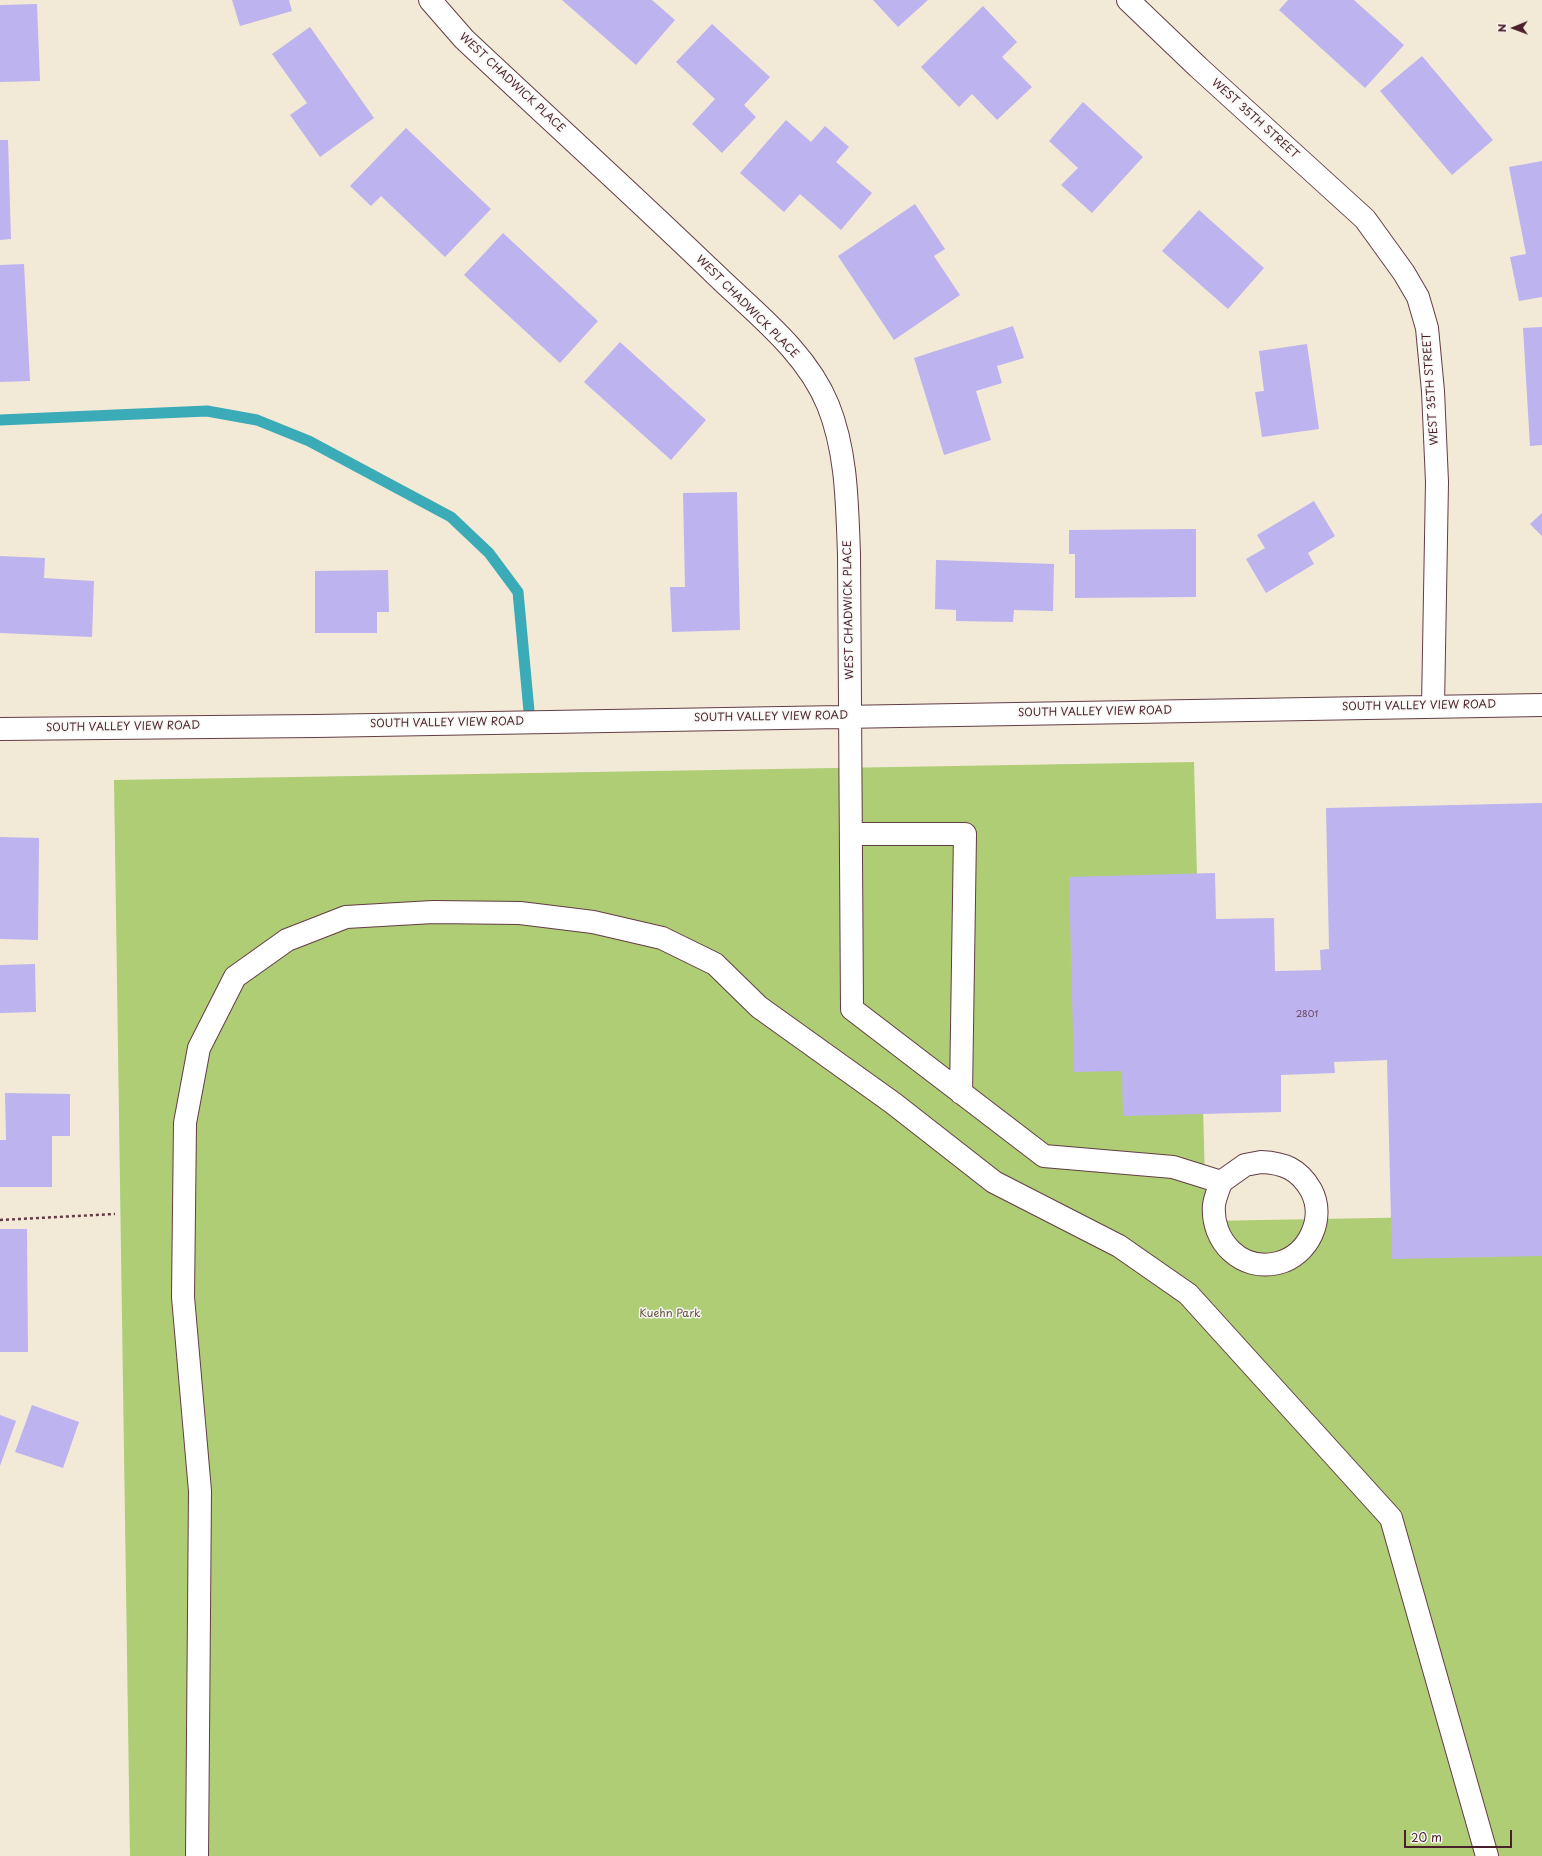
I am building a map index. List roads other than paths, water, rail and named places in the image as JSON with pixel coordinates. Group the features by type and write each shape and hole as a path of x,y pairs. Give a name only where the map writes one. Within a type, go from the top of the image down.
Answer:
{"street":[{"name":"WEST CHADWICK PLACE","path":"430,0 464,39 789,345 813,376 828,405 840,444 846,481 849,554 852,1009 961,1092"},
{"name":"WEST 35TH STREET","path":"1128,0 1198,67 1365,219 1404,273 1418,297 1427,328 1433,391 1437,482 1433,706"},
{"name":"SOUTH VALLEY VIEW ROAD","path":"0,729 316,726 1542,704"},
{"path":"851,834 965,834 961,1092 1044,1156 1174,1167 1221,1182"},
{"path":"197,1856 200,1491 183,1282 185,1123 198,1048 234,977 287,940 346,917 433,912 520,913 593,922 662,938 715,964 759,1007 892,1103 994,1182 1119,1246 1188,1294 1391,1518 1486,1856"},
{"path":"1261,1162 1278,1163 1294,1170 1306,1181 1314,1196 1317,1213 1314,1230 1306,1245 1293,1256 1278,1263 1261,1264 1250,1262 1230,1251 1220,1238 1215,1221 1214,1204 1221,1182 1245,1165 1261,1162"}],"waterway":[{"path":"0,420 207,411 257,420 309,441 451,517 489,553 518,592 530,722"}],"park label":[{"name":"Kuehn Park","path":"670,1314"}]}
